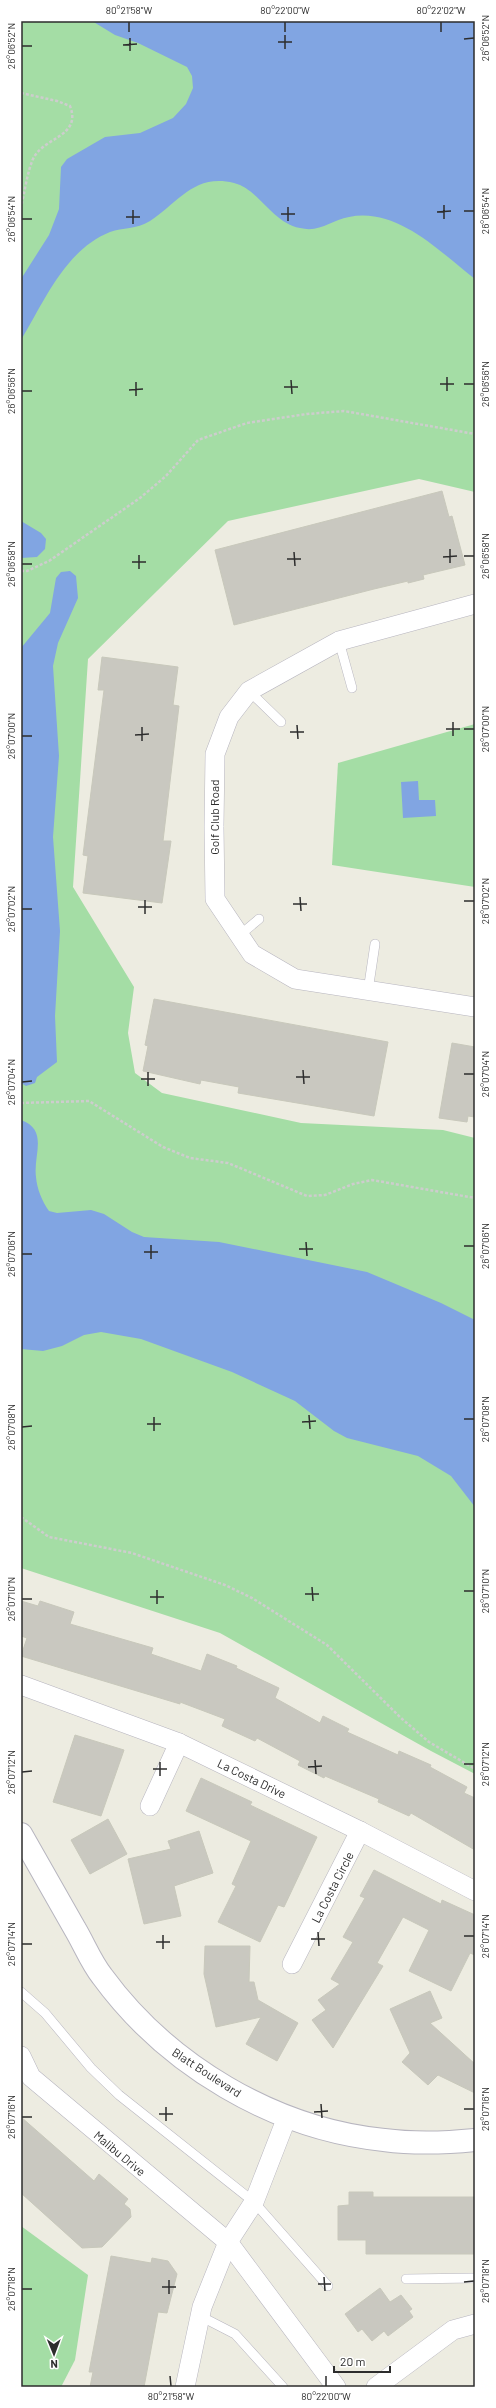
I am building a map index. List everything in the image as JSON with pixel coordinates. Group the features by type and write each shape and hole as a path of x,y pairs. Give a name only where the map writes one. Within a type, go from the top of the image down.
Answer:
{"street":[{"name":"Golf Club Road","path":"475,604 339,641 249,691 229,717 215,754 215,899 252,954 295,979 475,1007"},
{"name":"La Costa Drive","path":"21,1685 179,1742 360,1831 475,1891"},
{"path":"150,1806 179,1742"},
{"name":"La Costa Circle","path":"292,1964 360,1831"},
{"name":"Blatt Boulevard","path":"21,1834 101,1975 138,2021 182,2059 232,2091 287,2117 352,2136 384,2140 448,2142 475,2140"},
{"name":"Malibu Drive","path":"21,2056 23,2064 31,2077 228,2242 336,2387"},
{"path":"185,2387 200,2316 228,2242 254,2202 287,2117"},
{"path":"376,2387 453,2330 475,2324"}],"lane":[{"path":"339,641 352,688"},
{"path":"249,691 281,722"},
{"path":"240,935 259,919"},
{"path":"368,991 375,944"},
{"path":"21,1992 45,2013 91,2068 119,2095 254,2202 328,2286"},
{"path":"406,2279 475,2278"},
{"path":"200,2316 235,2334 283,2387"}],"path":[{"path":"21,93 57,101 70,106 73,114 70,126 64,133 44,146 34,157 21,207"},
{"path":"21,570 27,571 49,561 159,484 198,440 247,423 286,416 344,411 475,434"},
{"path":"21,1103 90,1101 163,1147 190,1158 228,1163 307,1196 325,1195 353,1184 372,1180 475,1198"},
{"path":"21,1517 49,1537 138,1555 225,1585 252,1598 327,1645 429,1742 475,1769"}],"green space":[{"path":"21,21 475,21 475,492 419,479 228,521 88,659 73,887 134,987 128,1033 135,1073 162,1093 301,1123 443,1130 475,1138 475,1774 220,1633 21,1568"},
{"path":"475,724 475,887 332,865 338,763"},
{"path":"21,2226 88,2275 75,2360 61,2387 21,2387"}],"water":[{"path":"92,21 475,21 475,279 418,234 385,219 367,216 349,217 320,228 300,228 290,225 281,219 243,186 220,181 208,182 197,186 178,198 160,214 145,224 110,232 94,240 80,251 57,278 21,340 21,279 49,235 59,209 61,167 67,159 105,137 140,133 173,118 186,104 193,88 192,76 187,67 138,43 115,35"},
{"path":"21,521 41,533 46,539 45,549 37,557 21,558"},
{"path":"70,571 76,576 78,598 58,643 53,666 59,756 53,837 60,931 55,1016 57,1062 37,1077 35,1083 26,1086 21,1083 21,648 50,613 56,578 61,572"},
{"path":"418,781 419,800 435,800 436,816 403,818 401,782"},
{"path":"21,1120 30,1124 35,1130 38,1144 36,1169 37,1186 49,1211 57,1213 91,1210 104,1214 132,1232 144,1237 219,1242 367,1272 441,1303 475,1320 475,1507 451,1476 418,1456 347,1438 334,1431 295,1401 232,1372 141,1339 101,1332 84,1335 62,1346 43,1351 21,1349"}],"building":[{"path":"442,491 449,517 452,516 465,565 423,575 424,579 374,589 234,625 215,550"},
{"path":"102,657 178,667 173,705 179,706 163,841 171,841 162,903 83,893 88,856 83,855 104,690 98,690"},
{"path":"154,999 388,1042 374,1116 238,1093 239,1087 201,1080 200,1084 143,1071 148,1046 145,1045"},
{"path":"452,1043 475,1047 475,1117 468,1116 467,1122 439,1118"},
{"path":"21,1601 38,1606 40,1601 74,1612 70,1624 153,1648 151,1654 201,1671 207,1654 237,1666 236,1668 279,1688 275,1698 320,1723 323,1716 349,1729 347,1732 398,1755 399,1751 431,1765 430,1767 467,1787 464,1793 475,1798 475,1850 411,1813 409,1816 378,1802 379,1799 325,1776 324,1778 298,1765 300,1761 257,1738 255,1741 222,1726 225,1719 180,1702 180,1704 21,1656 27,1638 21,1636"},
{"path":"75,1735 124,1750 101,1816 53,1802"},
{"path":"201,1778 252,1802 250,1805 317,1837 284,1907 278,1905 260,1942 218,1922 236,1886 232,1884 251,1841 186,1811"},
{"path":"108,1819 127,1854 90,1874 71,1840"},
{"path":"199,1831 213,1873 174,1886 181,1916 144,1924 128,1859 171,1849 168,1841"},
{"path":"374,1870 441,1904 442,1900 475,1915 475,1955 470,1953 451,1991 409,1971 429,1930 403,1917 377,1963 383,1966 333,2048 312,2020 326,2010 318,2000 340,1984 331,1979 353,1942 343,1937 365,1898 360,1896"},
{"path":"205,1946 250,1946 249,1982 254,1982 258,2000 298,2023 277,2061 246,2044 261,2017 216,2027 204,1974"},
{"path":"430,1991 442,2018 430,2023 475,2064 475,2093 438,2075 428,2085 402,2062 410,2053 390,2009"},
{"path":"21,2117 94,2181 99,2174 128,2199 124,2204 130,2209 131,2217 102,2247 82,2248 21,2193"},
{"path":"349,2192 373,2192 373,2197 475,2197 475,2254 366,2254 366,2240 338,2240 338,2206 349,2205"},
{"path":"111,2256 151,2263 152,2258 168,2261 177,2274 167,2313 158,2312 144,2387 90,2387 93,2372 89,2372"},
{"path":"380,2288 390,2302 401,2295 412,2309 409,2311 413,2317 388,2336 384,2331 372,2341 362,2329 358,2332 345,2314"}]}
